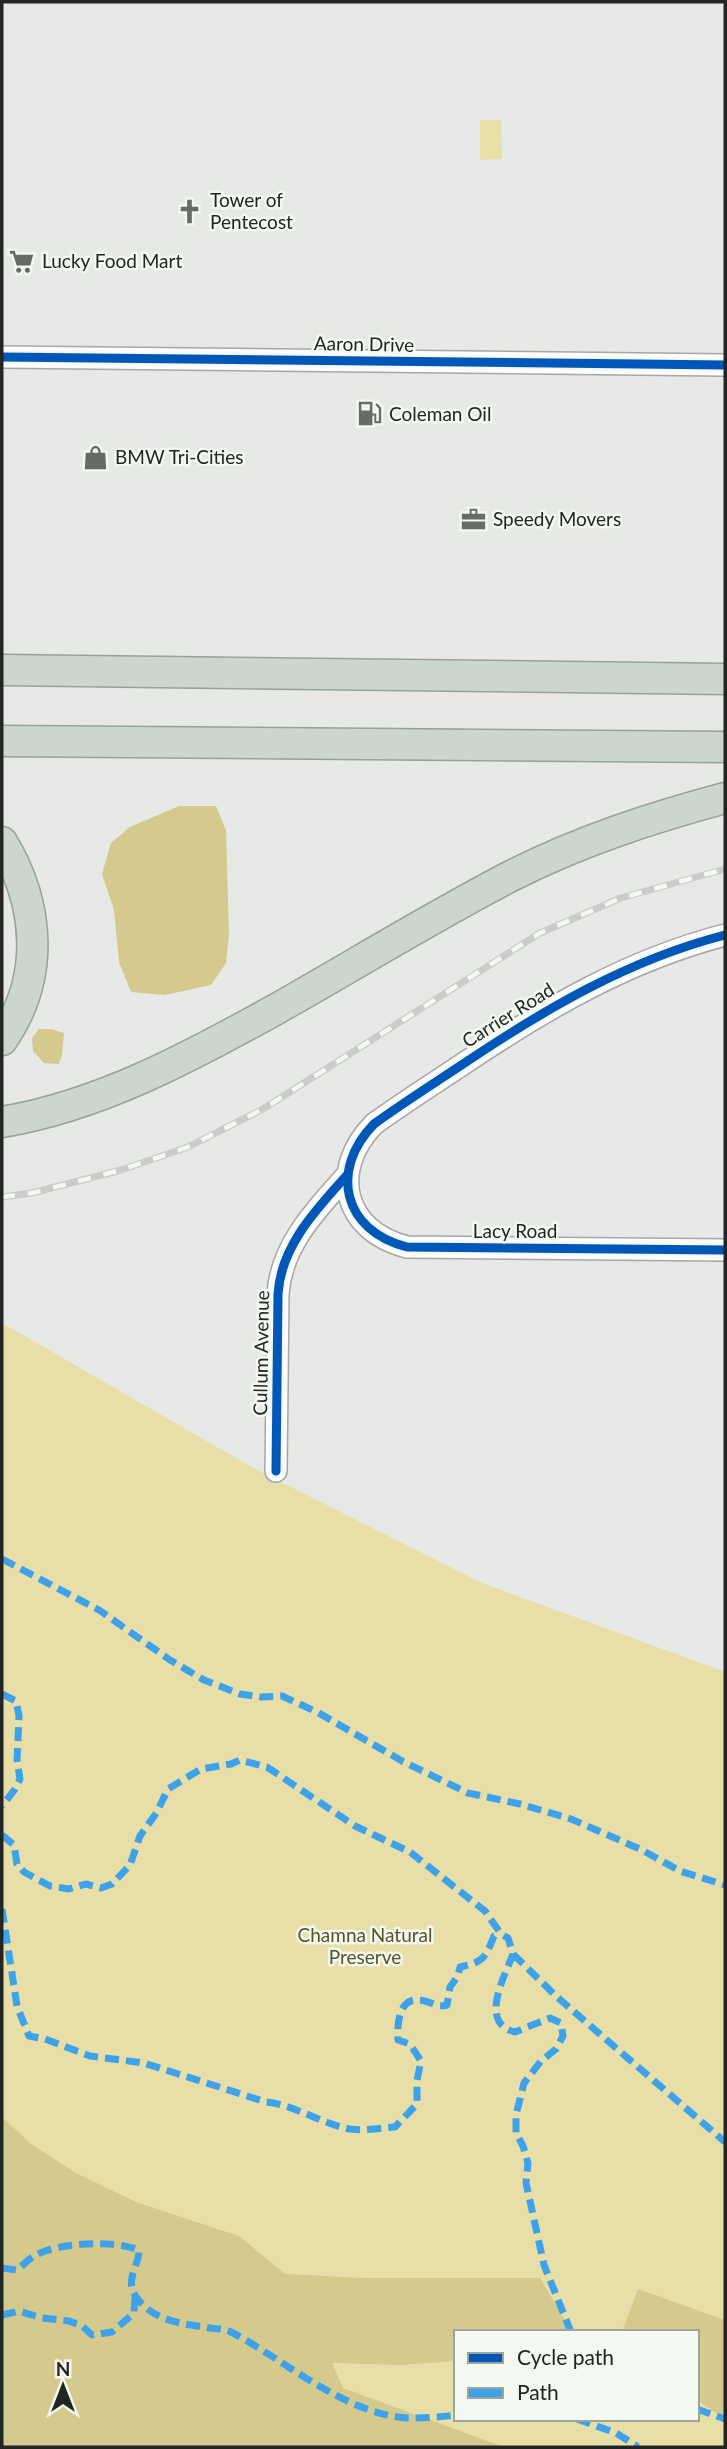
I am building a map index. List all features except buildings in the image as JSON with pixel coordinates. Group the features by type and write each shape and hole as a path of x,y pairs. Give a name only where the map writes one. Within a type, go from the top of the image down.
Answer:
{"highway":[{"path":"2,656 244,672"},
{"path":"2,670 725,679"},
{"path":"2,741 725,747"},
{"path":"2,1122 66,1107 117,1089 169,1066 226,1037 510,877 563,851 620,828 725,798"},
{"path":"2,842 25,889 33,944 24,1000 2,1040"}],"street":[{"name":"Aaron Drive","path":"2,357 725,365"},
{"name":"Carrier Road","path":"348,1174 356,1146 374,1124 532,1018 617,974 665,954 725,936"},
{"name":"Lacy Road","path":"348,1174 352,1204 363,1224 384,1240 407,1247 725,1250"},
{"name":"Cullum Avenue","path":"276,1471 280,1276 301,1232 348,1174"}],"green space":[{"path":"480,120 501,120 502,159 480,160"},
{"name":"Chamna Natural Preserve","path":"2,1323 257,1470 482,1583 725,1672 725,2447 2,2447"}],"shaded area":[{"path":"179,806 216,806 226,830 229,934 226,963 211,985 165,995 131,992 119,962 114,910 102,874 111,843 130,827"},
{"path":"39,1029 64,1033 59,1064 44,1063 33,1051 32,1038"},
{"path":"2,2117 31,2144 76,2173 136,2202 239,2236 285,2274 364,2278 540,2278 569,2327 564,2330 454,2330 454,2361 401,2365 332,2363 343,2388 504,2447 2,2447"},
{"path":"638,2289 725,2320 725,2419 699,2401 699,2330 623,2330"}],"railway":[{"path":"2,1197 32,1193 121,1170 188,1147 263,1109 540,933 621,898 725,869"}],"marked path":[{"path":"2,1559 99,1610 170,1660 204,1680 240,1694 282,1696 317,1712 402,1761 468,1793 571,1819 640,1849 680,1871 725,1885"},
{"path":"2,1694 16,1701 19,1716 17,1760 20,1779 2,1806"},
{"path":"2,1835 14,1845 17,1864 24,1872 50,1886 69,1889 86,1884 101,1888 112,1884 130,1865 140,1836 157,1812 168,1789 201,1769 240,1760 267,1767 355,1826 410,1852 485,1911 501,1934 508,1938 513,1954 497,1998 498,2019 504,2027 515,2032 550,2018 561,2023 563,2036 556,2049 541,2061 524,2083 516,2115 516,2133 528,2163 526,2183 544,2265 570,2330"},
{"path":"2,1909 17,2006 29,2036 45,2039 90,2056 144,2063 355,2130 395,2127 417,2104 417,2080 421,2061 410,2044 398,2040 403,2008 413,2000 439,2006 447,2005 450,1987 458,1976 460,1967 483,1958 494,1936 501,1934"},
{"path":"513,1954 557,1997 725,2142"},
{"path":"2,2268 17,2270 34,2256 71,2245 115,2245 139,2250 132,2289 142,2304 159,2316 179,2323 231,2332 316,2384 361,2407 408,2418 454,2415"},
{"path":"2,2315 19,2311 42,2318 69,2321 82,2326 92,2335 112,2332 134,2313 135,2296"},
{"path":"699,2410 725,2419"},
{"path":"583,2421 616,2433 638,2447"}],"cycle path":[{"path":"2,357 725,365"},
{"path":"725,935 689,945 621,972 556,1006 494,1044 374,1124 360,1142 351,1160 348,1179 350,1197 357,1213 369,1228 385,1239 407,1247 725,1250"},
{"path":"276,1471 278,1294 281,1276 302,1229 348,1174"}],"place":[{"name":"Tower of Pentecost","path":"190,211"},
{"name":"Lucky Food Mart","path":"22,261"},
{"name":"Coleman Oil","path":"369,414"},
{"name":"BMW Tri-Cities","path":"95,457"},
{"name":"Speedy Movers","path":"473,519"}]}
